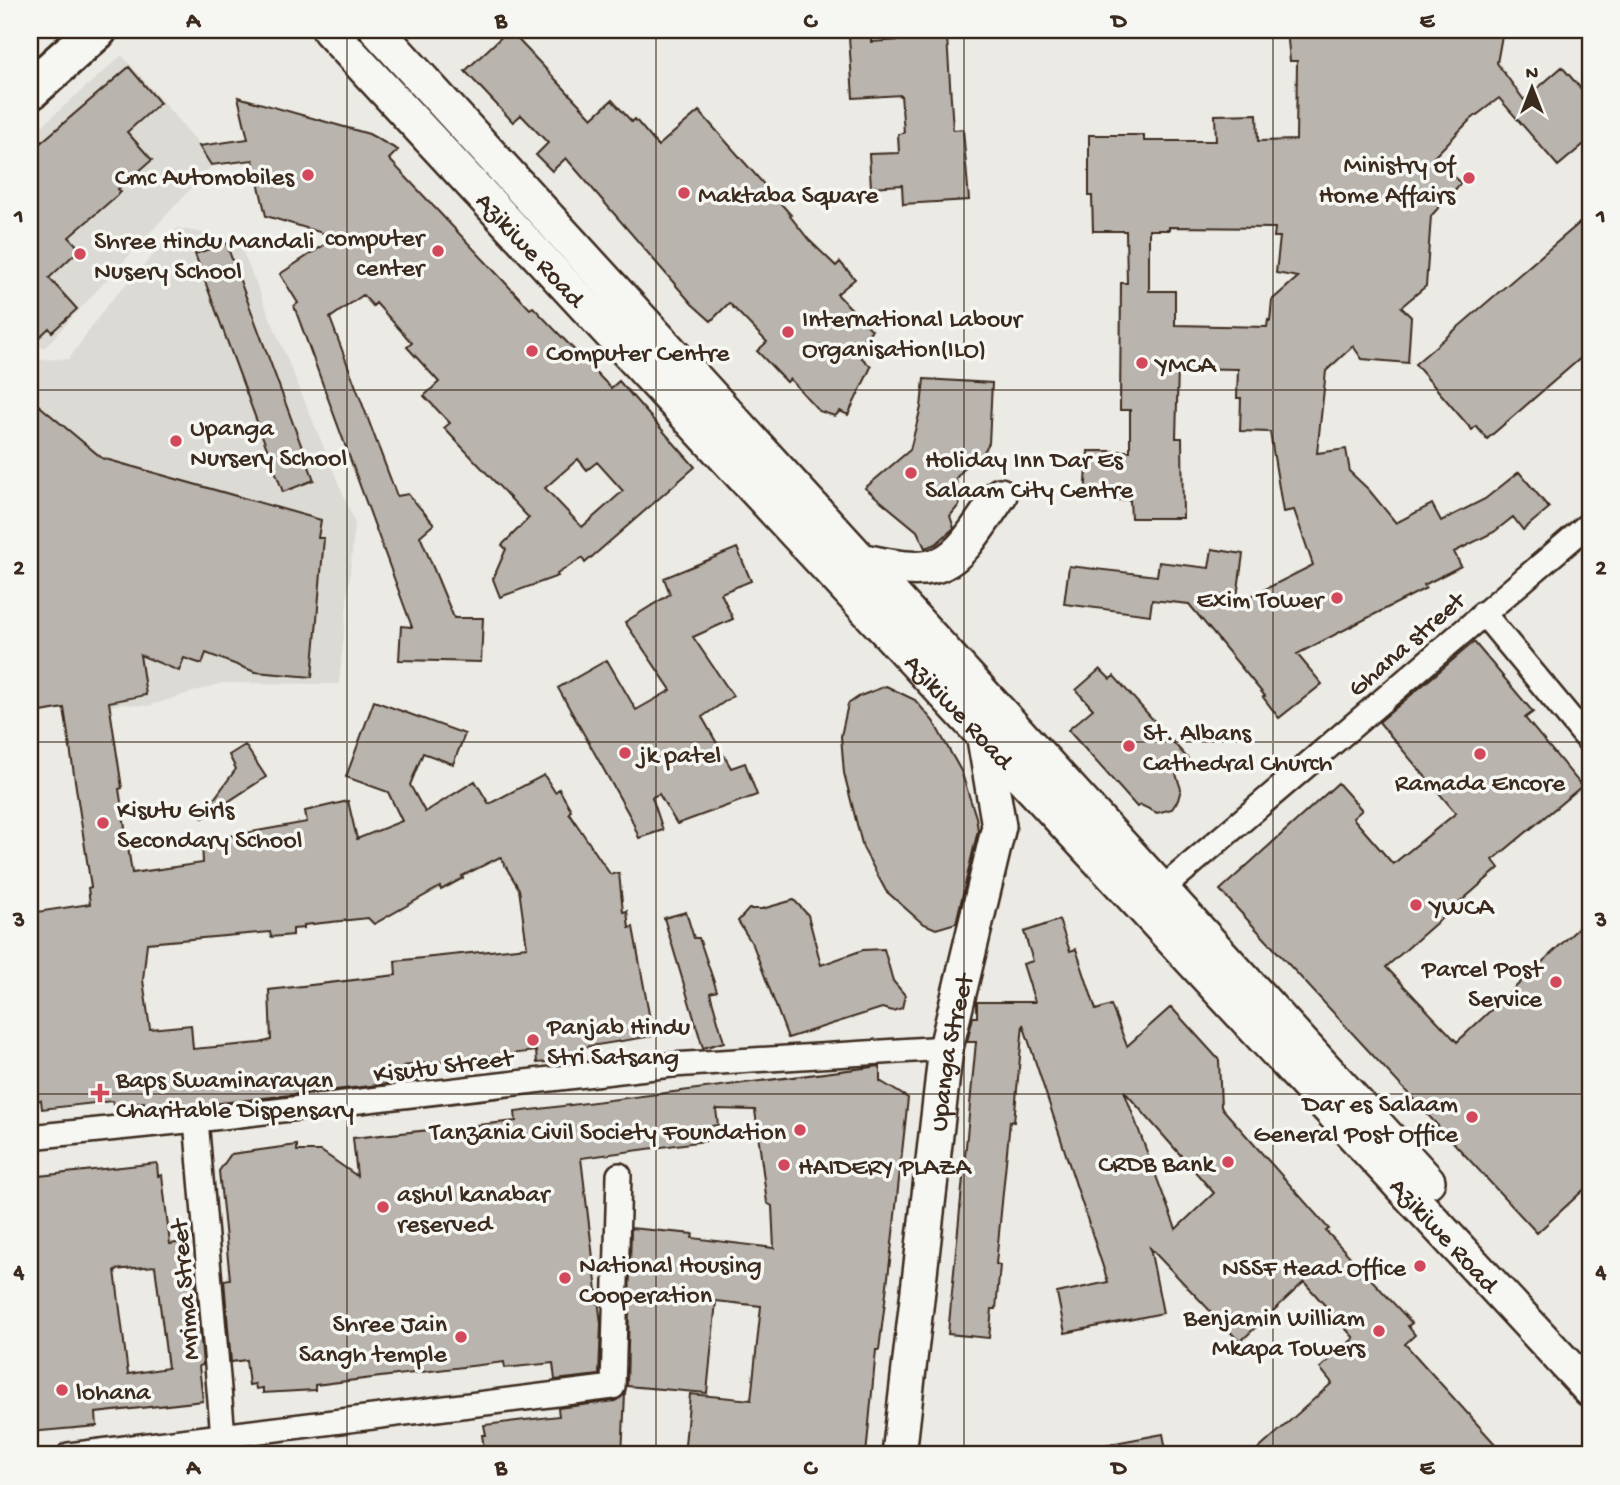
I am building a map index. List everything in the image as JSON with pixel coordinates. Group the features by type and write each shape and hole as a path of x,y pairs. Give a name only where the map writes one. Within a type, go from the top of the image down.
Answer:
{"highway":[{"path":"30,90 97,30"}],"street":[{"name":"Azikiwe Road","path":"329,30 1590,1390"},
{"name":"Azikiwe Road","path":"377,30 1590,1359"},
{"path":"861,560 910,569 943,563 966,546 1000,495"},
{"name":"Ghana street","path":"1162,889 1590,523"},
{"path":"1483,613 1590,742"},
{"name":"Upanga Street","path":"900,1455 946,1048 999,826 983,734 985,696"},
{"path":"999,826 1008,818 1029,817 1066,825"},
{"name":"Kisutu Street","path":"30,1137 672,1065 946,1048"},
{"name":"Mrima Street","path":"196,1120 225,1446"},
{"path":"69,1455 225,1446 612,1387 619,1175"}],"shaded area":[{"name":"Shree Hindu Mandali Nusery School","path":"122,55 215,162 45,347 30,348 30,136"},
{"name":"Upanga Nursery School","path":"178,228 238,240 355,523 339,684 222,683 148,706 120,704 107,707 61,658 30,647 30,360 69,359 107,305"}],"building":[{"path":"509,30 592,118 612,100 632,122 635,119 658,146 699,111 791,215 809,240 836,266 840,262 855,279 837,294 872,330 853,349 871,367 848,415 840,411 835,416 819,411 790,379 787,382 757,351 767,342 729,303 711,321 692,304 566,158 552,171 536,155 548,143 521,115 513,122 465,71"},
{"path":"1287,30 1503,30 1497,63 1524,100 1562,67 1590,99 1590,139 1558,166 1499,98 1469,121 1434,157 1461,183 1431,216 1426,286 1401,307 1411,317 1408,363 1362,359 1353,346 1326,371 1317,453 1346,449 1350,472 1396,523 1432,504 1441,521 1485,499 1519,472 1549,508 1523,530 1513,517 1494,532 1454,552 1461,566 1424,585 1426,588 1297,654 1322,684 1279,718 1263,697 1265,696 1189,604 1152,600 1150,615 1064,604 1069,566 1157,576 1159,562 1209,568 1212,549 1243,554 1236,604 1313,565 1294,510 1283,512 1270,432 1240,431 1238,369 1178,368 1176,438 1182,438 1183,518 1131,518 1130,500 1085,499 1088,451 1130,451 1130,410 1120,410 1121,283 1127,283 1126,231 1093,231 1092,196 1089,196 1089,135 1144,135 1144,141 1216,141 1215,115 1257,114 1258,141 1296,140 1297,61 1290,61","holes":["1169,227 1275,228 1274,237 1280,237 1276,273 1298,277 1272,300 1267,327 1175,325 1175,291 1149,291 1149,230 1169,230"]},
{"path":"871,35 871,42 947,37 953,130 963,129 969,200 903,204 902,185 871,187 869,154 899,153 898,134 904,133 901,95 853,98 849,37"},
{"path":"129,67 160,103 127,132 152,160 118,189 121,192 69,237 80,249 49,278 77,309 52,332 49,328 30,346 30,152"},
{"path":"238,97 369,134 398,150 389,159 530,309 533,307 611,388 619,381 695,467 585,563 582,558 557,574 558,576 500,597 493,579 506,549 502,545 529,518 444,428 450,423 424,396 439,382 407,347 412,343 376,303 373,306 363,295 330,318 397,496 408,494 434,524 420,536 454,618 483,618 481,662 399,660 401,626 412,627 294,306 298,303 280,274 336,237 266,216 253,160 211,165 199,146 248,139","holes":["578,459 587,470 597,462 623,491 582,527 545,488"]},
{"path":"1590,214 1590,350 1487,439 1476,426 1472,430 1415,364"},
{"path":"226,243 314,480 283,492 195,254"},
{"path":"924,379 992,383 989,443 978,462 969,463 956,478 959,505 950,516 954,528 936,544 925,548 917,531 865,488 910,450 921,407"},
{"path":"30,398 102,458 321,520 318,538 324,538 312,677 255,672 206,653 202,664 184,658 179,671 140,655 146,695 109,702 132,873 203,863 202,841 307,822 305,811 348,801 357,839 402,821 388,792 346,777 374,701 465,734 453,764 423,753 410,785 425,812 475,781 489,804 544,775 555,792 559,789 571,810 569,813 610,874 619,873 623,912 627,911 629,928 633,927 653,1036 578,1048 579,1059 537,1063 536,1051 403,1066 405,1082 145,1111 144,1102 113,1105 112,1101 42,1109 41,1100 30,1101 30,913 90,904 88,888 91,887 64,708 30,714","holes":["500,857 519,889 527,947 395,961 396,975 269,990 271,1040 260,1043 193,1049 191,1025 150,1029 143,980 147,943 270,932 271,937 293,935 293,929 304,928 304,925 368,918 374,924"]},
{"path":"737,548 751,581 721,593 733,619 693,637 733,696 702,717 731,768 745,763 757,795 677,824 659,794 652,797 663,830 639,838 631,818 558,688 607,660 636,710 671,690 625,622 670,594 664,578"},
{"path":"1474,642 1533,712 1525,718 1582,786 1493,860 1499,868 1386,967 1457,1042 1590,917 1590,1184 1537,1233 1220,890 1338,783 1362,810 1353,818 1393,864 1456,813 1379,722"},
{"name":"St. Albans Cathedral Church","path":"1100,669 1110,679 1114,676 1190,761 1176,774 1181,789 1172,809 1157,813 1141,805 1137,807 1068,730 1093,709 1076,690"},
{"path":"886,686 915,700 933,721 961,771 976,817 978,830 956,923 936,929 922,923 886,891 863,848 844,773 841,736 848,704"},
{"path":"245,745 266,777 201,817 236,769 229,755"},
{"path":"794,900 808,915 821,965 863,950 884,949 893,981 905,995 902,1008 893,1011 882,1008 788,1038 753,945 738,921 749,909 762,909"},
{"path":"686,912 694,938 699,938 717,991 710,993 724,1042 703,1048 664,918"},
{"path":"1059,920 1070,951 1076,949 1096,1010 1111,1005 1127,1046 1171,1007 1219,1060 1221,1107 1329,1229 1326,1231 1412,1323 1408,1326 1415,1335 1405,1344 1505,1455 1252,1455 1332,1383 1320,1368 1354,1338 1304,1282 1240,1342 1150,1248 1163,1313 1065,1333 1057,1293 1108,1282 1023,1024 996,1264 1000,1265 996,1309 992,1309 989,1338 948,1334 976,1042 967,1042 973,1017 977,1017 977,1002 1035,1002 1023,964 1033,961 1024,932","holes":["1124,1091 1214,1193 1176,1229"]},
{"path":"880,1066 880,1081 908,1098 879,1350 876,1350 866,1455 684,1455 690,1394 751,1400 761,1306 716,1301 707,1393 627,1386 631,1228 693,1234 692,1238 774,1248 772,1206 767,1203 755,1110 716,1109 718,1125 711,1126 713,1140 581,1158 601,1324 599,1375 555,1380 553,1363 505,1368 504,1362 315,1385 315,1390 263,1393 263,1388 256,1389 255,1384 249,1385 246,1360 231,1362 224,1280 230,1279 219,1171 231,1154 297,1145 297,1151 321,1151 357,1176 353,1138 516,1121 515,1112"},
{"path":"157,1163 158,1176 162,1175 170,1244 183,1242 188,1285 196,1284 203,1365 199,1366 203,1401 96,1413 97,1426 30,1432 30,1177","holes":["155,1266 168,1368 128,1374 115,1270"]},
{"path":"625,1394 622,1455 588,1455 589,1446 561,1455 485,1455 482,1435 486,1435 484,1425 559,1416 558,1408 615,1401"},
{"path":"1163,1434 1167,1455 1105,1455 1104,1445"}],"place":[{"name":"Cmc Automobiles","path":"308,175"},
{"name":"Ministry of Home Affairs","path":"1469,178"},
{"name":"Maktaba Square","path":"684,193"},
{"name":"computer center","path":"438,251"},
{"name":"Shree Hindu Mandali Nusery School","path":"80,254"},
{"name":"International Labour Organisation(ILO)","path":"788,332"},
{"name":"Computer Centre","path":"532,351"},
{"name":"YMCA","path":"1142,363"},
{"name":"Upanga Nursery School","path":"176,441"},
{"name":"Holiday Inn Dar Es Salaam City Centre","path":"911,473"},
{"name":"Exim Tower","path":"1337,598"},
{"name":"St. Albans Cathedral Church","path":"1129,746"},
{"name":"jk patel","path":"625,753"},
{"name":"Ramada Encore","path":"1480,754"},
{"name":"Kisutu Girls Secondary School","path":"103,823"},
{"name":"YWCA","path":"1416,905"},
{"name":"Parcel Post Service","path":"1556,982"},
{"name":"Panjab Hindu Stri Satsang","path":"533,1040"},
{"name":"Baps Swaminarayan Charitable Dispensary","path":"100,1093"},
{"name":"Dar es Salaam General Post Office","path":"1472,1117"},
{"name":"Tanzania Civil Society Foundation","path":"800,1130"},
{"name":"CRDB Bank","path":"1228,1162"},
{"name":"HAIDERY PLAZA","path":"784,1165"},
{"name":"ashul kanabar reserved","path":"383,1207"},
{"name":"NSSF Head Office","path":"1420,1266"},
{"name":"National Housing Cooperation","path":"565,1278"},
{"name":"Benjamin William Mkapa Towers","path":"1379,1331"},
{"name":"Shree Jain Sangh temple","path":"461,1337"},
{"name":"lohana","path":"62,1390"}]}
